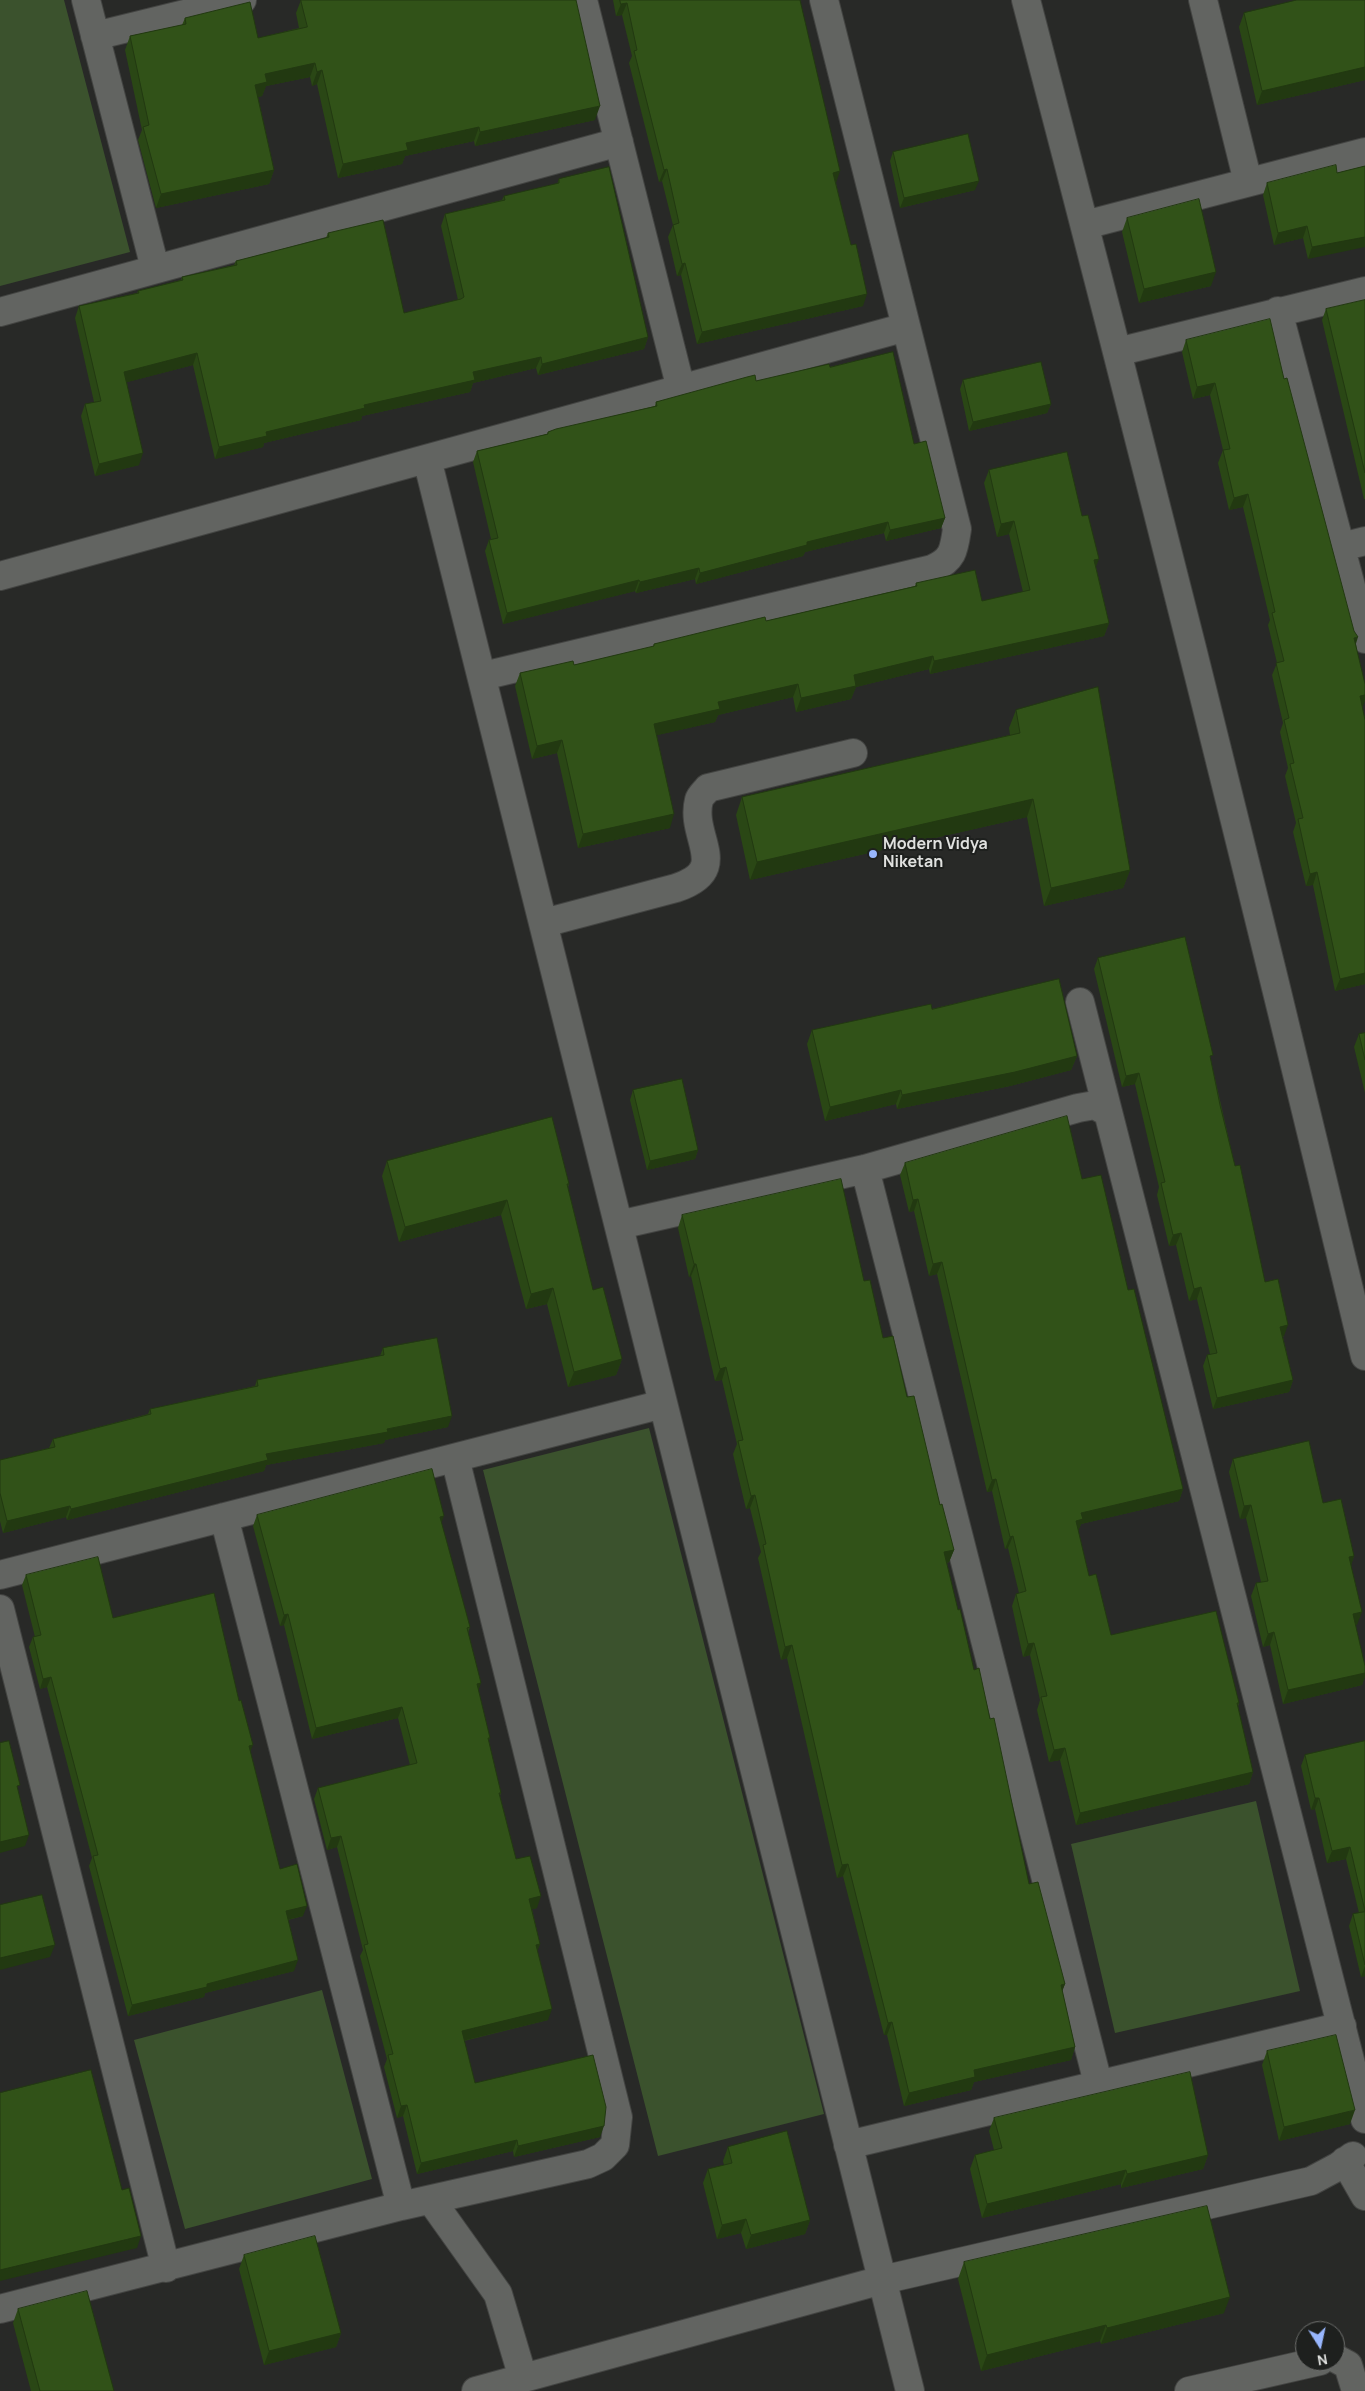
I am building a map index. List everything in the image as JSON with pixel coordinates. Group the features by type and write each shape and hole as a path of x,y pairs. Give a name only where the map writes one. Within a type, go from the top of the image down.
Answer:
{"street":[{"path":"86,0 155,268"},
{"path":"95,36 242,0"},
{"path":"583,0 681,389"},
{"path":"483,676 932,569 944,564 954,550 957,529 824,0"},
{"path":"1026,0 1085,225 1274,976 1365,1356"},
{"path":"1203,0 1248,182"},
{"path":"0,312 618,142"},
{"path":"1085,225 1365,152"},
{"path":"1117,352 1365,291"},
{"path":"1278,311 1353,544 1365,639"},
{"path":"0,576 906,327"},
{"path":"427,459 483,676 910,2391"},
{"path":"544,923 676,888 689,884 701,875 707,863 698,811 699,798 708,788 853,753"},
{"path":"1080,1002 1365,2119"},
{"path":"619,1225 865,1169 1078,1108 1095,1105 1108,1112"},
{"path":"865,1169 1098,2083"},
{"path":"0,1575 663,1404"},
{"path":"0,2309 166,2268 401,2206 588,2164 602,2156 615,2145 618,2132 618,2116 455,1458"},
{"path":"224,1517 401,2206"},
{"path":"0,1608 166,2268"},
{"path":"848,2144 1342,2026"},
{"path":"476,2391 882,2280 1312,2181 1349,2158 1365,2196"},
{"path":"431,2200 498,2294 523,2378"},
{"path":"1345,2363 1348,2364 1359,2388"},
{"path":"1189,2391 1295,2367"}],"green space":[{"path":"0,0 64,0 130,252 0,286"},
{"path":"649,1428 824,2114 658,2156 483,1470"},
{"path":"1256,1801 1300,1991 1115,2033 1071,1844"},
{"path":"322,1990 372,2179 185,2229 134,2040"}],"building":[{"path":"301,0 576,0 600,106 480,132 479,127 406,143 408,150 343,164 322,70 317,72 315,63 265,74 267,82 255,85 274,170 161,194 143,127 149,125 130,36 186,24 185,18 250,2 258,38 307,27"},
{"path":"620,0 800,0 840,171 833,173 851,245 856,244 867,294 702,332 685,263 682,264 673,225 679,223 667,169 664,170 634,51 637,50 627,3 621,4"},
{"path":"1297,0 1365,0 1365,67 1262,91 1244,13"},
{"path":"968,134 979,181 904,198 893,152"},
{"path":"1336,165 1337,173 1365,166 1365,237 1312,247 1307,226 1278,233 1267,183"},
{"path":"609,167 648,337 542,364 541,357 473,372 475,380 364,405 365,408 266,432 267,436 219,447 197,353 124,372 143,453 99,464 85,404 101,401 79,306 139,293 138,291 183,280 182,277 237,265 236,261 329,237 328,233 383,220 404,313 461,299 464,297 445,214 505,200 504,196 559,183 559,179"},
{"path":"1199,199 1216,272 1144,289 1127,218"},
{"path":"1365,300 1365,473 1326,309"},
{"path":"1270,319 1284,379 1287,378 1354,631 1358,637 1354,638 1365,684 1365,695 1360,696 1365,720 1365,973 1340,979 1317,872 1310,874 1298,819 1303,818 1290,764 1294,763 1284,720 1289,718 1276,663 1284,661 1272,613 1275,612 1248,494 1234,498 1223,450 1230,449 1215,383 1197,387 1186,340"},
{"path":"893,352 914,444 926,441 945,518 890,530 888,522 807,542 807,545 700,573 699,568 640,582 639,580 507,613 489,540 498,538 477,451 548,434 548,432 556,429 657,406 656,402 755,375 756,381 829,364 830,367"},
{"path":"1041,362 1051,404 973,422 963,380"},
{"path":"1067,452 1082,516 1088,515 1099,559 1094,560 1109,623 934,661 933,656 854,675 856,686 801,698 798,684 718,702 720,709 654,724 674,814 583,834 562,740 537,746 520,673 573,661 574,665 765,617 766,621 917,586 916,583 975,570 982,601 1030,590 1014,521 1001,524 989,470"},
{"path":"1098,687 1130,870 1051,888 1033,799 757,862 742,797 1020,733 1016,710"},
{"path":"1185,937 1213,1055 1210,1056 1220,1105 1235,1166 1240,1165 1265,1282 1278,1279 1288,1325 1280,1327 1293,1380 1217,1398 1207,1355 1217,1353 1201,1287 1194,1289 1181,1233 1173,1235 1161,1183 1165,1182 1139,1073 1126,1076 1098,958"},
{"path":"1059,979 1077,1056 1015,1072 902,1095 901,1090 830,1107 812,1030 931,1004 932,1009"},
{"path":"1365,1033 1365,1060 1359,1034"},
{"path":"682,1079 698,1150 650,1161 633,1090"},
{"path":"1067,1116 1082,1179 1101,1175 1128,1290 1134,1289 1183,1489 1081,1513 1083,1519 1076,1521 1089,1576 1096,1574 1111,1635 1216,1611 1239,1703 1237,1703 1253,1772 1080,1813 1065,1748 1054,1750 1041,1697 1047,1696 1034,1643 1028,1644 1016,1594 1026,1591 1013,1536 1010,1537 996,1479 992,1480 942,1262 933,1264 918,1199 913,1200 905,1163"},
{"path":"552,1117 593,1290 603,1287 622,1359 574,1372 553,1288 531,1294 507,1200 405,1227 387,1161"},
{"path":"841,1179 864,1281 870,1280 883,1338 893,1336 907,1397 914,1396 940,1505 942,1504 954,1550 944,1552 958,1610 960,1609 974,1670 979,1668 990,1719 994,1718 1029,1884 1038,1882 1065,1984 1061,1985 1075,2047 974,2070 975,2077 909,2093 892,2022 888,2023 848,1864 842,1865 792,1645 785,1647 763,1545 766,1544 755,1495 751,1496 738,1441 743,1440 726,1367 720,1369 696,1264 694,1264 682,1215"},
{"path":"437,1338 452,1416 387,1429 388,1432 266,1454 268,1460 71,1509 70,1506 7,1521 0,1493 0,1460 55,1447 53,1439 151,1414 150,1409 258,1386 257,1380 384,1355 383,1348"},
{"path":"1309,1441 1323,1503 1341,1499 1354,1556 1349,1557 1362,1612 1353,1614 1365,1673 1288,1690 1274,1632 1268,1634 1256,1583 1268,1581 1251,1505 1244,1506 1233,1459"},
{"path":"432,1469 444,1516 440,1517 470,1627 467,1628 481,1683 477,1684 490,1738 488,1738 501,1793 499,1793 516,1859 530,1856 541,1896 529,1899 540,1944 536,1945 552,2009 462,2031 475,2083 593,2055 606,2107 604,2126 518,2146 517,2140 421,2163 407,2105 401,2106 388,2055 393,2054 364,1945 368,1944 341,1836 331,1838 318,1788 417,1763 402,1707 316,1728 288,1614 284,1615 257,1515"},
{"path":"98,1557 113,1618 214,1593 239,1701 241,1700 253,1745 249,1746 280,1869 297,1864 307,1906 286,1911 298,1960 207,1984 207,1987 132,2005 93,1856 98,1855 51,1677 43,1679 33,1637 41,1635 26,1575"},
{"path":"9,1741 20,1785 17,1786 29,1835 0,1842 0,1743"},
{"path":"1365,1741 1365,1911 1350,1847 1332,1851 1319,1798 1315,1798 1305,1755"},
{"path":"42,1895 55,1945 0,1958 0,1905"},
{"path":"1365,1912 1365,1965 1353,1914"},
{"path":"1336,2035 1355,2110 1284,2127 1267,2051"},
{"path":"91,2070 122,2190 129,2188 141,2236 0,2270 0,2093"},
{"path":"1190,2072 1208,2155 1127,2174 1126,2170 987,2204 975,2155 1002,2148 994,2118"},
{"path":"787,2131 810,2220 751,2235 746,2219 722,2225 708,2169 732,2163 728,2147"},
{"path":"1207,2206 1230,2297 1107,2328 1106,2325 987,2355 964,2262"},
{"path":"315,2236 341,2333 269,2351 244,2255"},
{"path":"87,2291 114,2391 40,2391 18,2309"}],"place":[{"name":"Modern Vidya Niketan","path":"873,854"}]}
